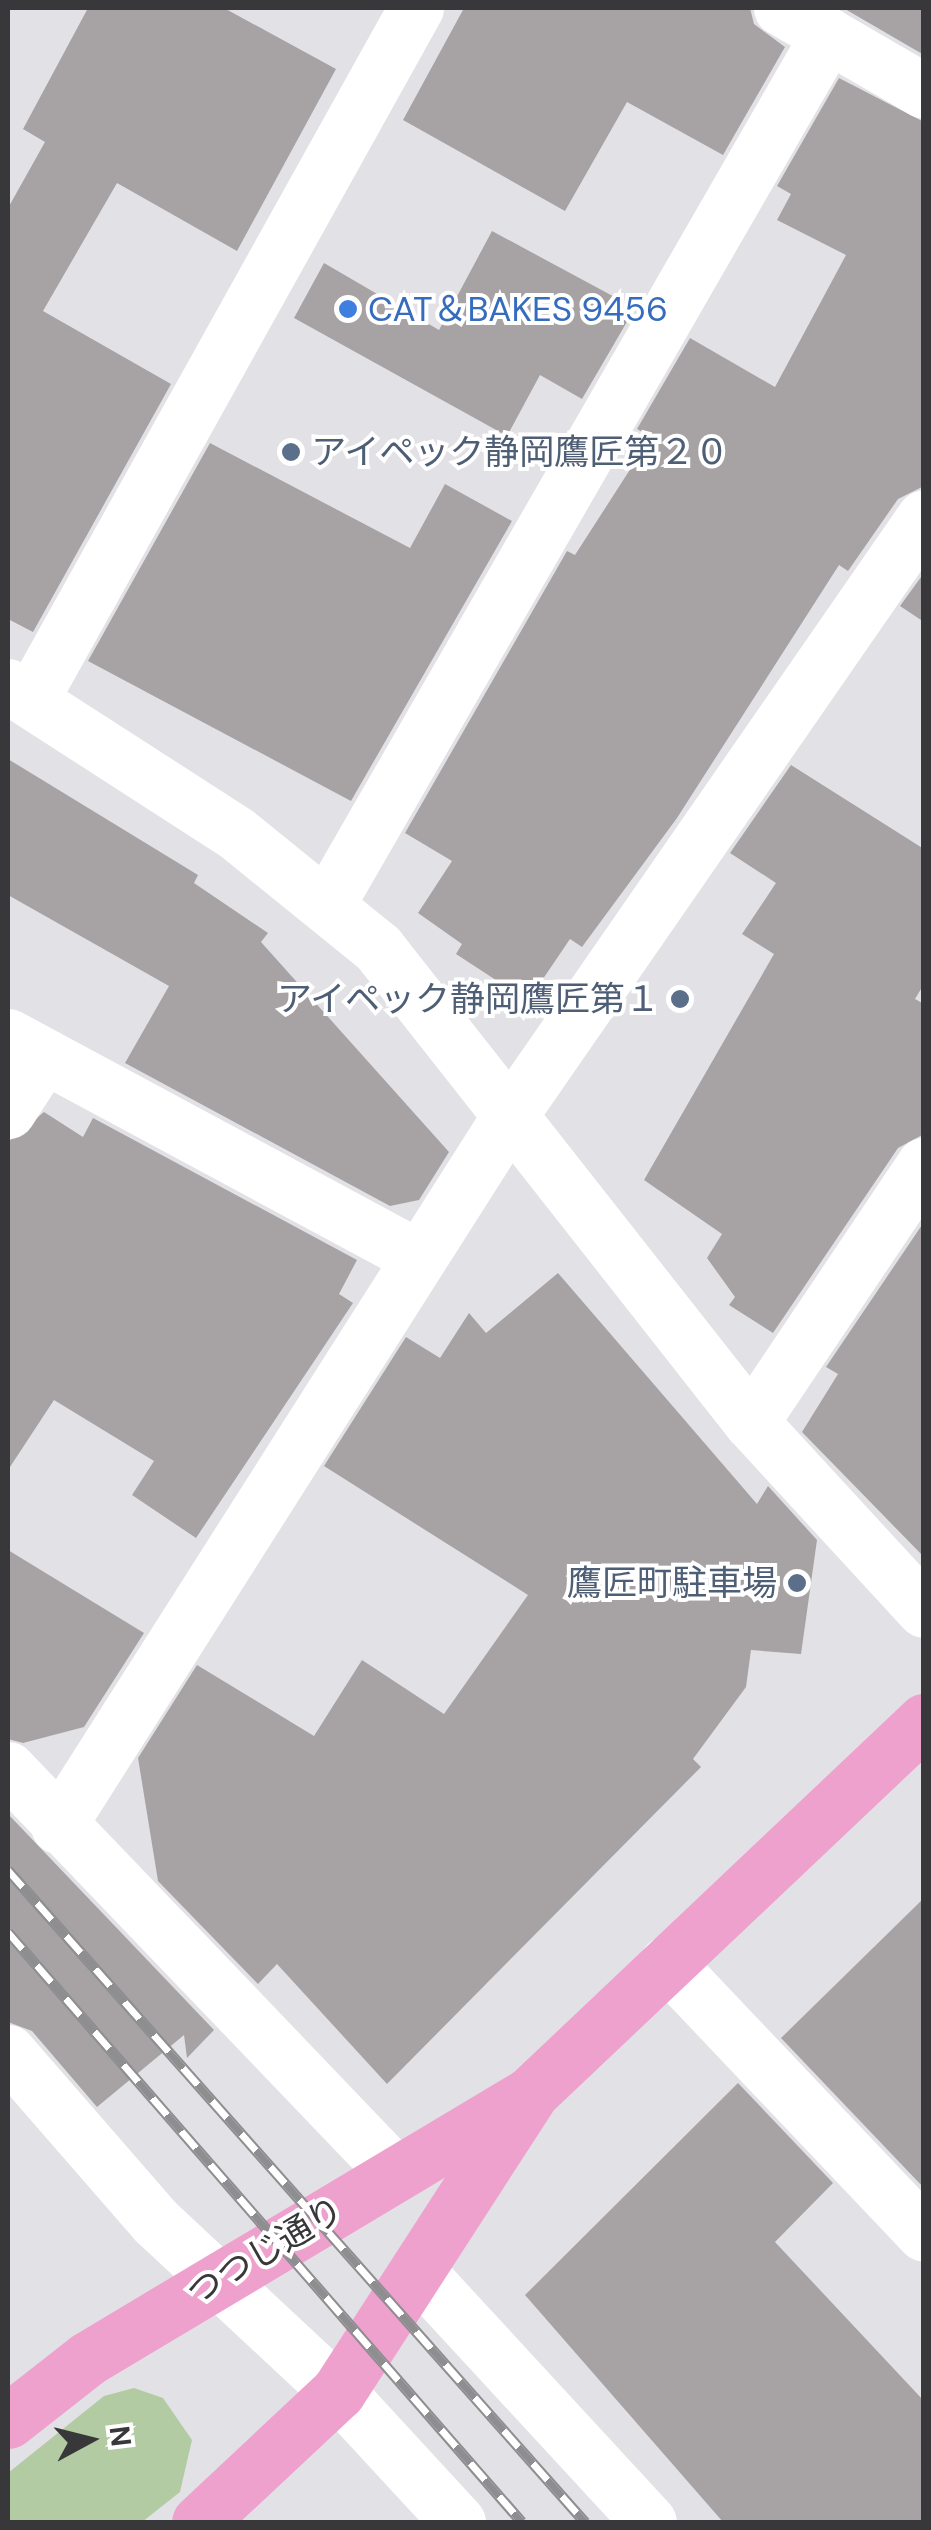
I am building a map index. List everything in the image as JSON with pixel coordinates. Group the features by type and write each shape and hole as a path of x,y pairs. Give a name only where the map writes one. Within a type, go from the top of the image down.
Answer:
{"main road":[{"name":"つつじ通り","path":"8,2421 86,2359 530,2094 924,1721"},
{"name":"つつじ通り","path":"199,2522 338,2392 420,2275 530,2094"}],"street":[{"path":"416,8 20,693 328,904 378,948 752,1422 924,1610"},
{"path":"781,8 924,91"},
{"path":"328,904 828,35"},
{"path":"58,1826 510,1115 924,517"},
{"path":"8,1112 25,1046 418,1258"},
{"path":"752,1422 924,1164"},
{"path":"8,1769 58,1826 395,2173"},
{"path":"667,1964 924,2234"},
{"path":"8,2052 215,2281 338,2392 458,2522"},
{"path":"420,2275 649,2522"}],"green space":[{"path":"134,2388 163,2398 192,2440 180,2492 142,2522 8,2522 8,2473 104,2396"}],"building":[{"path":"88,8 224,8 336,69 237,251 117,183 43,311 171,384 33,632 8,619 8,208 45,142 23,129"},
{"path":"464,8 750,8 754,24 785,47 723,155 627,102 565,211 403,120"},
{"path":"924,8 924,55 845,9"},
{"path":"839,78 924,122 924,486 898,499 848,571 839,565 677,818 582,947 570,939 528,1001 456,954 462,944 418,913 452,861 405,833 567,551 575,555 651,437 637,429 690,338 775,387 846,255 777,220 791,194 777,186"},
{"path":"492,231 635,308 582,399 540,375 507,436 294,318 324,263 439,330"},
{"path":"210,443 410,548 445,484 512,521 351,801 88,661"},
{"path":"924,573 924,622 900,606"},
{"path":"8,759 198,875 194,883 268,933 261,942 449,1152 419,1200 390,1206 125,1063 169,986 8,895"},
{"path":"791,765 924,849 924,984 915,999 924,1004 924,1134 898,1148 773,1333 729,1305 735,1297 707,1258 722,1234 644,1180 774,954 742,934 776,883 730,853"},
{"path":"44,1112 83,1137 93,1118 357,1260 339,1294 353,1303 196,1538 132,1495 154,1461 54,1400 8,1470 8,1142"},
{"path":"924,1222 924,1557 802,1432 838,1374 826,1367"},
{"path":"558,1273 757,1504 768,1486 817,1540 801,1654 751,1650 746,1687 693,1759 701,1767 387,2084 277,1964 258,1984 158,1881 138,1758 197,1665 314,1736 362,1660 444,1714 528,1595 324,1466 406,1337 440,1358 469,1313 486,1333"},
{"path":"8,1550 144,1633 84,1727 23,1743 8,1739"},
{"path":"8,1814 214,2030 187,2058 184,2035 97,2107 32,2031 8,2022"},
{"path":"924,1898 924,2188 781,2038"},
{"path":"738,2083 833,2183 775,2242 924,2401 924,2522 723,2522 525,2295"}],"railway":[{"path":"8,1870 585,2522"},
{"path":"8,1932 522,2522"}],"place":[{"name":"CAT＆BAKES 9456","path":"348,309"},
{"name":"アイペック静岡鷹匠第２０","path":"291,452"},
{"name":"アイペック静岡鷹匠第１","path":"680,999"},
{"name":"鷹匠町駐車場","path":"797,1583"}]}
